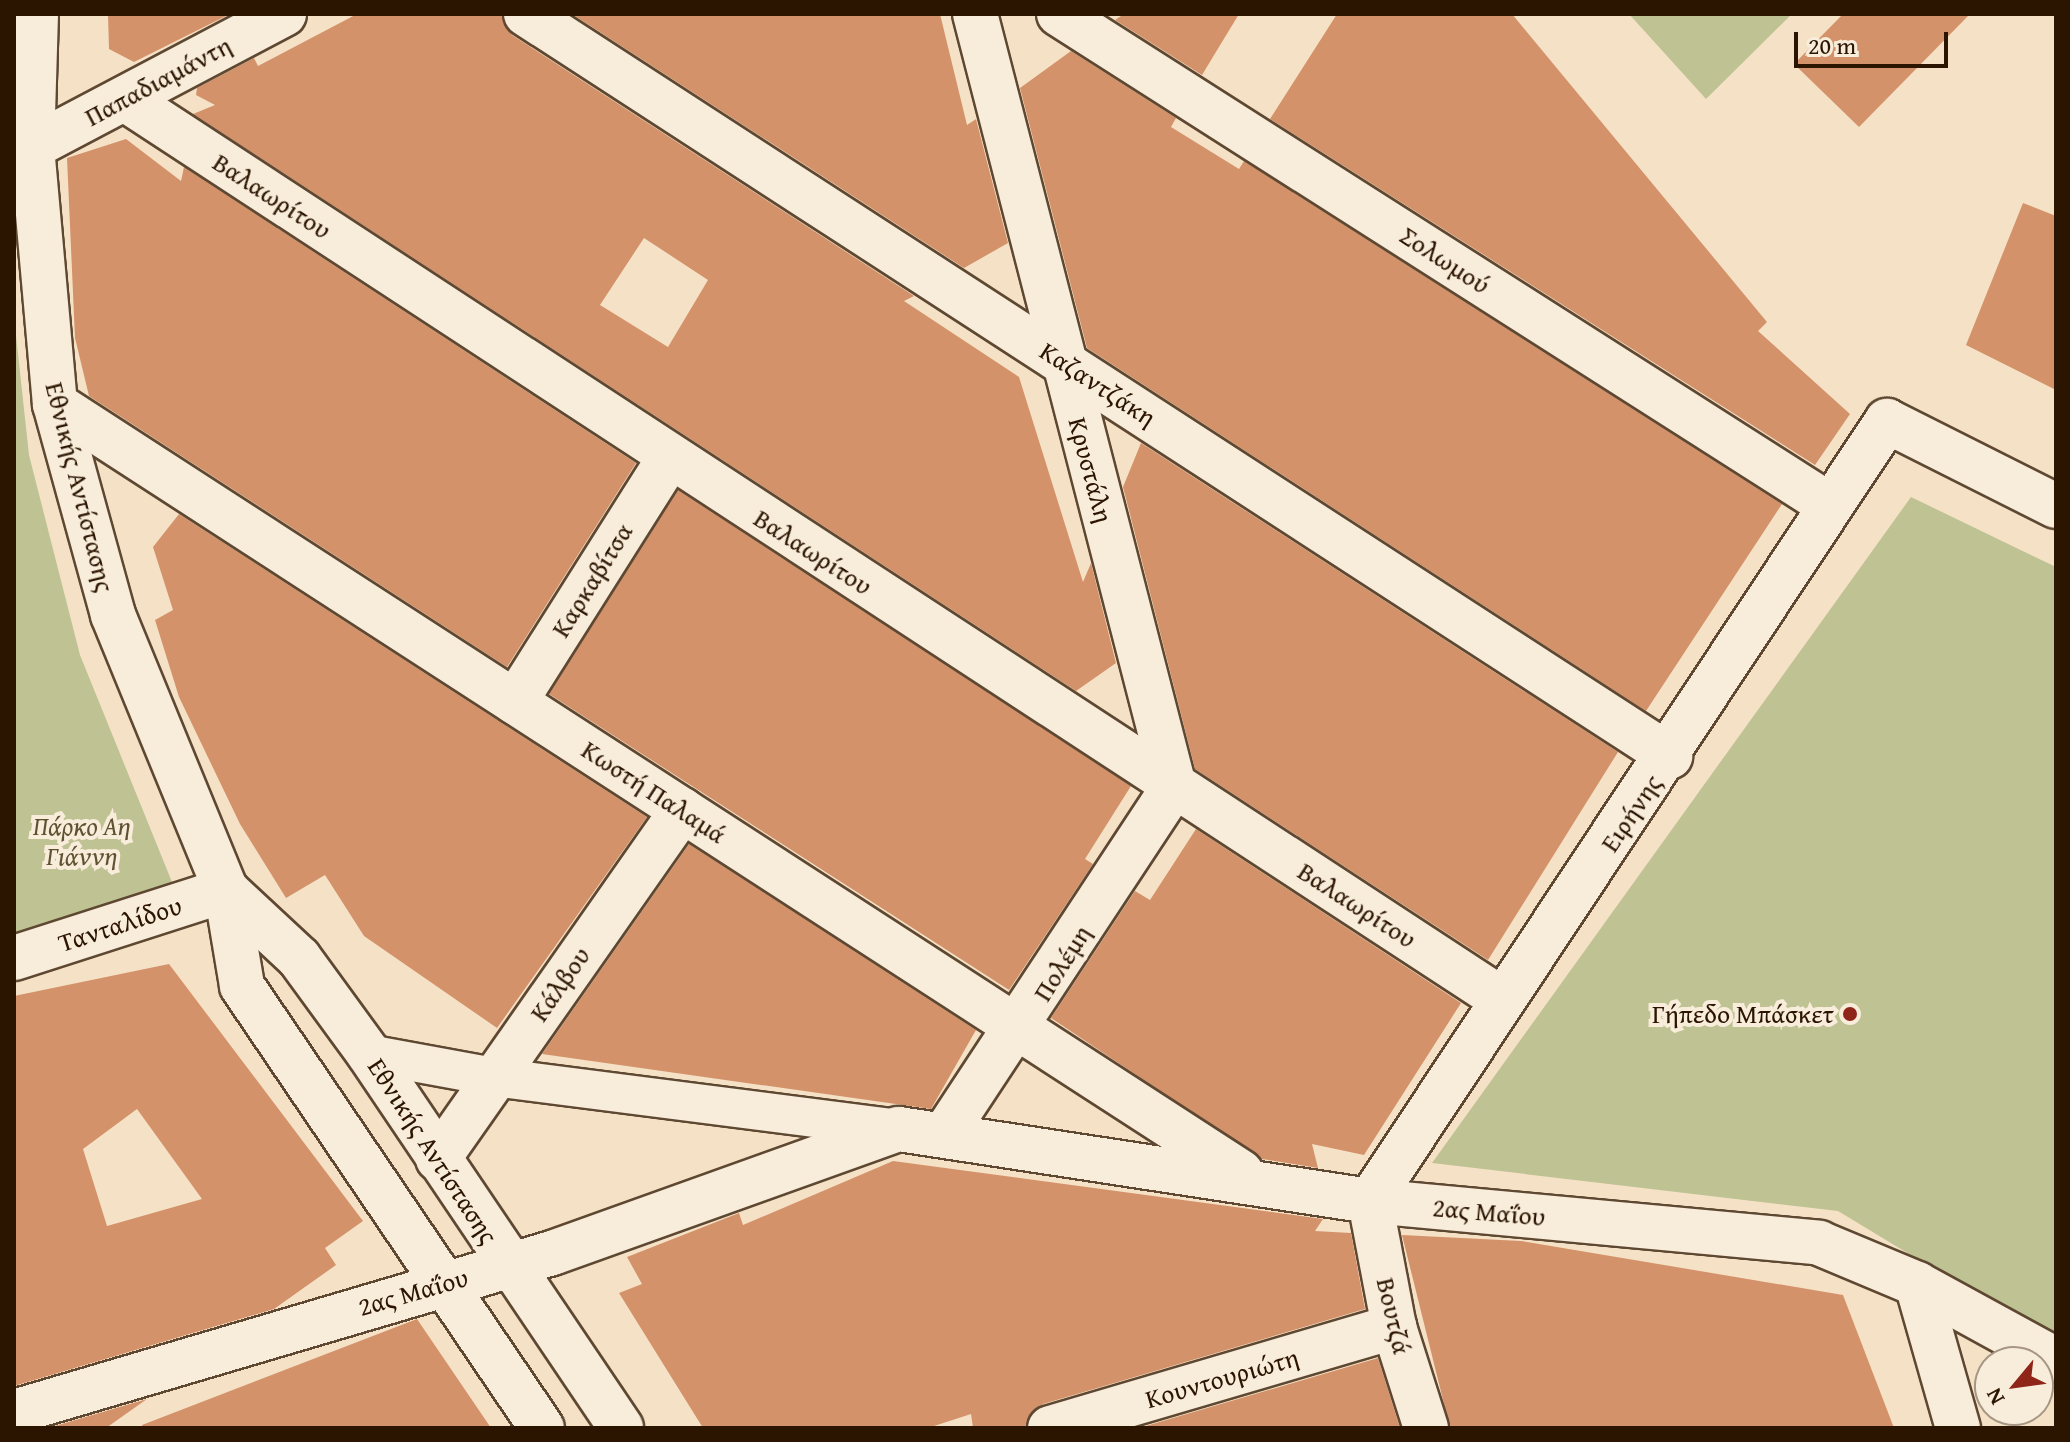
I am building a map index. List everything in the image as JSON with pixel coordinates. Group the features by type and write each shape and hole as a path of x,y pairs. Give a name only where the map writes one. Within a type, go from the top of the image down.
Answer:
{"street":[{"name":"Εθνικής Αντίστασης","path":"36,14 32,147 55,404 113,615 226,890 242,986 542,1428"},
{"name":"Παπαδιαμάντη","path":"32,147 284,14"},
{"name":"Καζαντζάκη","path":"526,14 1670,756"},
{"name":"Κρυστάλη","path":"975,14 1174,786"},
{"name":"Σολωμού","path":"1059,14 1831,506"},
{"name":"Βαλαωρίτου","path":"125,99 669,458 1503,1000"},
{"name":"Κωστή Παλαμά","path":"55,404 1253,1179"},
{"name":"Ειρήνης","path":"1370,1201 1670,756 1887,421 2056,506"},
{"name":"Καρκαβίτσα","path":"515,702 669,458"},
{"name":"Πολέμη","path":"944,1135 1020,1029 1174,786"},
{"name":"Κάλβου","path":"438,1159 682,810"},
{"name":"Εθνικής Αντίστασης","path":"226,890 299,958 369,1054 508,1266 621,1428"},
{"name":"Τανταλίδου","path":"14,958 226,890"},
{"name":"2ας Μαΐου","path":"369,1054 494,1077 944,1135 1253,1179 1370,1201 1819,1243 1917,1284 2056,1360"},
{"name":"2ας Μαΐου","path":"14,1412 444,1281 508,1266 899,1129"},
{"name":"Βουτζά","path":"1370,1201 1394,1327 1426,1428"},
{"path":"1917,1284 1958,1428"},
{"name":"Κουντουριώτη","path":"1050,1428 1394,1327"}],"green space":[{"path":"1629,14 1792,14 1706,99"},
{"name":"Πάρκο Αη Γιάννη","path":"14,317 29,455 80,655 172,882 14,933"},
{"path":"1911,497 2056,567 2056,1343 1838,1211 1432,1163"}],"building":[{"path":"108,14 230,14 134,62 109,49"},
{"path":"357,14 501,14 512,35 914,296 904,301 1019,377 1083,582 1091,563 1116,663 1076,691 193,114 215,105 196,95 197,88 254,58 258,66","holes":["644,238 708,280 668,347 600,305"]},
{"path":"572,14 940,14 967,125 976,119 1008,243 964,268"},
{"path":"1124,14 1239,14 1202,75 1115,20"},
{"path":"1337,14 1512,14 1767,322 1758,331 1850,414 1815,465 1270,119"},
{"path":"1843,14 1970,14 1859,127 1794,64"},
{"path":"1071,51 1176,118 1171,127 1239,169 1244,161 1782,504 1646,711 1087,348 1020,88"},
{"path":"126,139 181,181 184,167 636,463 507,667 89,396 75,338 67,158"},
{"path":"2023,203 2056,216 2056,390 1966,345"},
{"path":"1141,443 1618,752 1488,960 1195,769 1123,487"},
{"path":"678,490 1131,786 1085,859 1093,864 1009,990 549,694"},
{"path":"179,514 647,817 497,1028 364,936 325,875 286,898 240,824 179,697 155,620 173,610 153,547"},
{"path":"1196,829 1461,1003 1364,1155 1312,1144 1318,1168 1262,1159 1051,1018 1135,891 1150,900"},
{"path":"689,844 976,1030 931,1109 542,1054"},
{"path":"169,964 363,1221 325,1248 336,1265 274,1309 14,1386 14,996","holes":["137,1109 202,1199 107,1226 83,1149"]},
{"path":"893,1161 1323,1219 1315,1231 1351,1233 1365,1309 1043,1404 1026,1428 973,1428 971,1414 928,1428 703,1428 619,1293 642,1284 627,1257 739,1213 743,1225"},
{"path":"1402,1235 1521,1241 1843,1295 1894,1428 1450,1428"},
{"path":"417,1319 491,1428 143,1428 142,1425"},
{"path":"1378,1358 1400,1428 1139,1428"},
{"path":"147,1399 106,1428 48,1428"}],"place":[{"name":"Γήπεδο Μπάσκετ","path":"1850,1014"}]}
